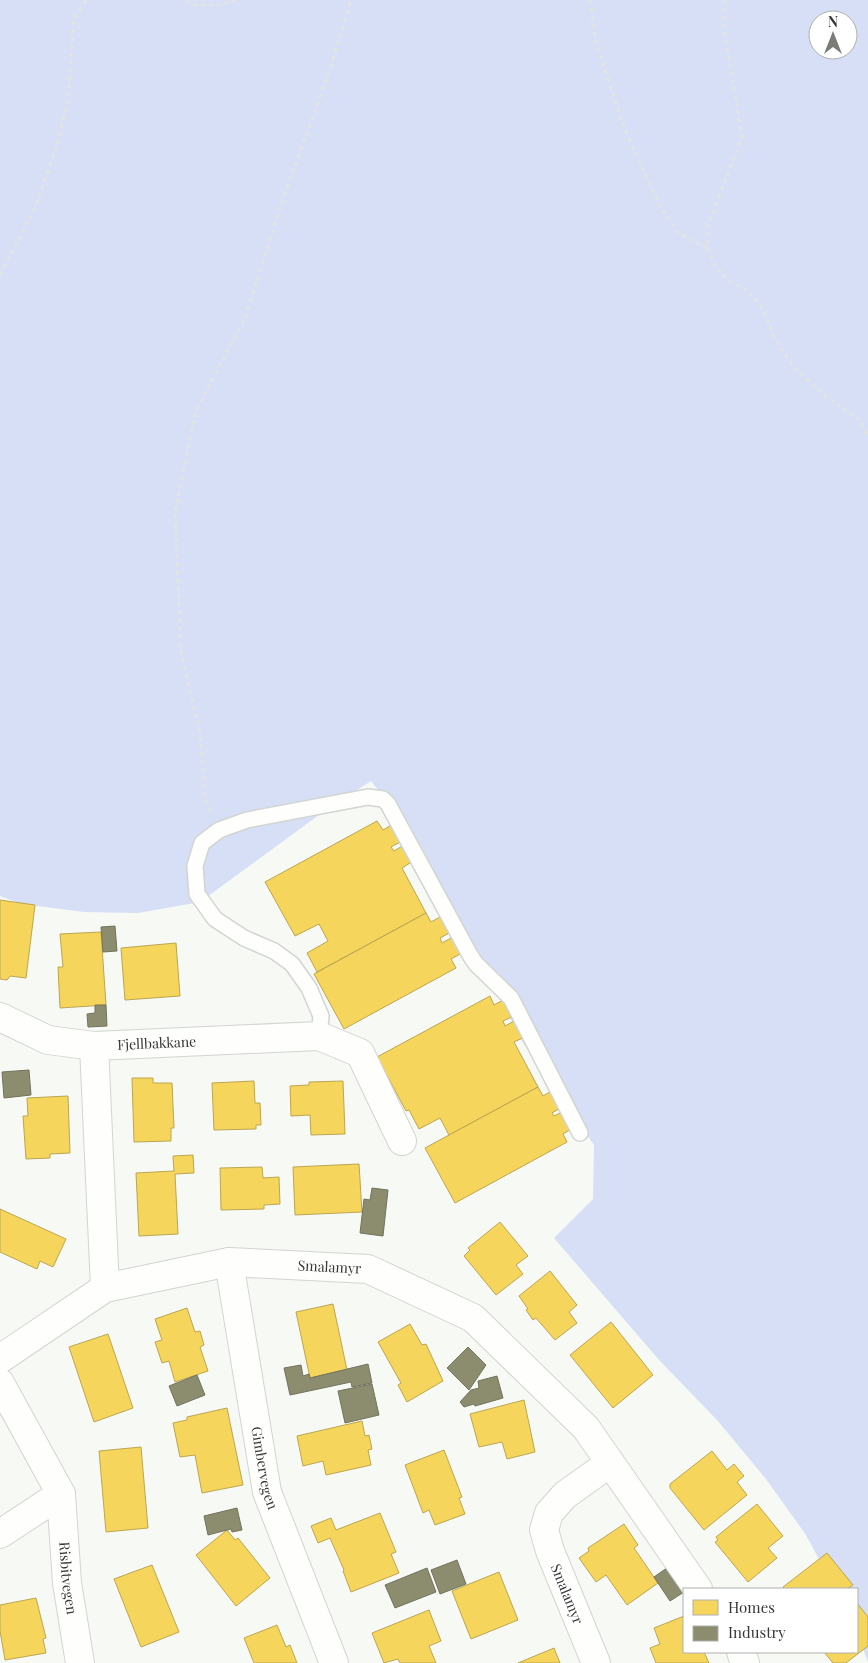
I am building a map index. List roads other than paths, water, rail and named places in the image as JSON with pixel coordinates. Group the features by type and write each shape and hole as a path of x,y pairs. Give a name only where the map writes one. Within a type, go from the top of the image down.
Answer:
{"street":[{"name":"Fjellbakkane","path":"0,1017 48,1040 94,1046 319,1036 360,1053 402,1141"},
{"path":"94,1046 105,1288"},
{"name":"Smalamyr","path":"0,1359 105,1288 229,1262 368,1269 473,1318 586,1428 697,1588"},
{"name":"Gimbervegen","path":"229,1262 267,1492 334,1663"},
{"name":"Risbitvegen","path":"0,1383 61,1494 67,1584 80,1663"},
{"name":"Smalamyr","path":"596,1663 550,1551 544,1530 549,1513 565,1495 610,1463"},
{"path":"0,1534 61,1494"}],"lane":[{"path":"319,1036 321,1016 309,988 292,964 274,951 244,938 215,919 197,894 195,866 202,843 219,830 247,820 368,797 383,799 388,804 476,964 511,998 580,1133"}]}
